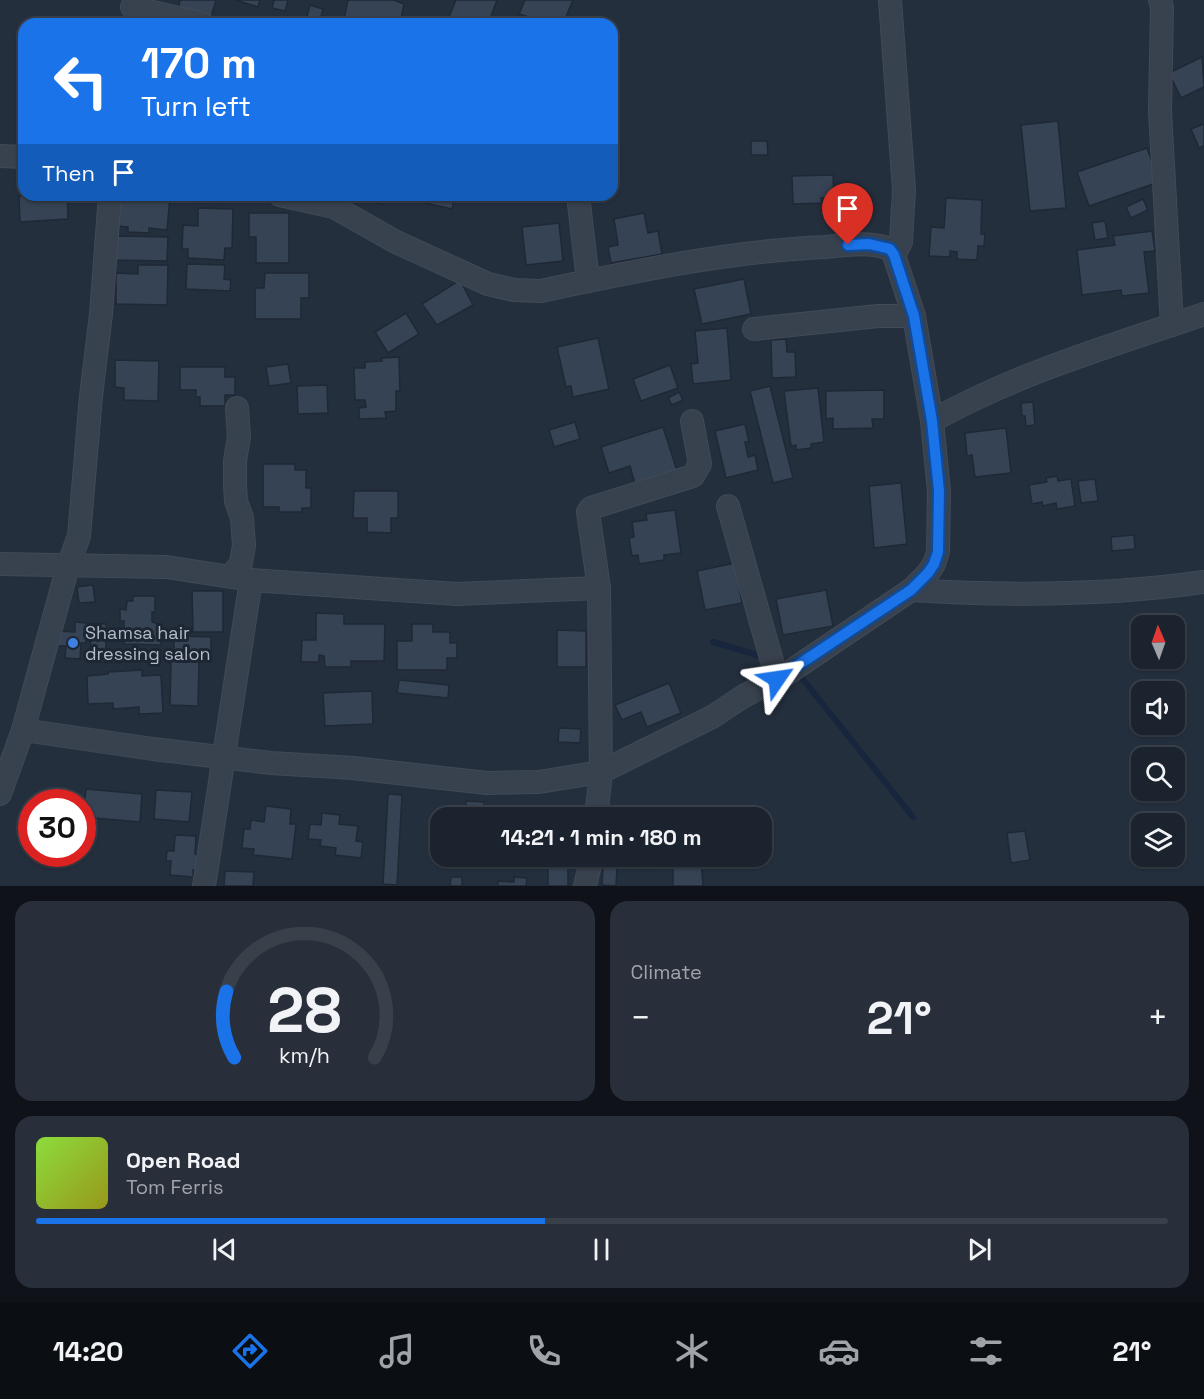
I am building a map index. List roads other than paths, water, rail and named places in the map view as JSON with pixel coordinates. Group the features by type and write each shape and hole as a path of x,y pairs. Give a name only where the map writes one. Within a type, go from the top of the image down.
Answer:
{"street":[{"path":"890,0 904,190 900,242 894,255"},
{"path":"1160,0 1162,7 1160,111 1172,325"},
{"path":"132,10 173,18"},
{"path":"0,156 18,157"},
{"path":"0,794 23,730 68,566 79,536 110,201"},
{"path":"23,730 271,763 353,768 488,783 539,782 601,772 712,717 744,696 777,679 911,590 934,564 938,552 939,491 932,421 914,316 890,249 869,244 713,258 541,291 514,290 488,284 396,242 334,207 307,201"},
{"path":"580,201 588,281"},
{"path":"932,421 969,400 1004,385 1088,352 1204,314"},
{"path":"754,329 878,316 914,316"},
{"path":"204,886 224,756 244,545 242,518 236,501 235,485 237,408"},
{"path":"597,807 601,772 599,588 588,518 589,510 693,476 700,464 692,421"},
{"path":"728,506 777,679"},
{"path":"0,564 166,567 241,579 457,594 599,588"},
{"path":"911,590 1004,595 1112,592 1204,582"},
{"path":"585,886 589,867"}],"waterway":[{"path":"713,642 764,657"},
{"path":"796,675 802,678 913,817"}],"place":[{"name":"Shamsa hair dressing salon","path":"73,643"}]}
